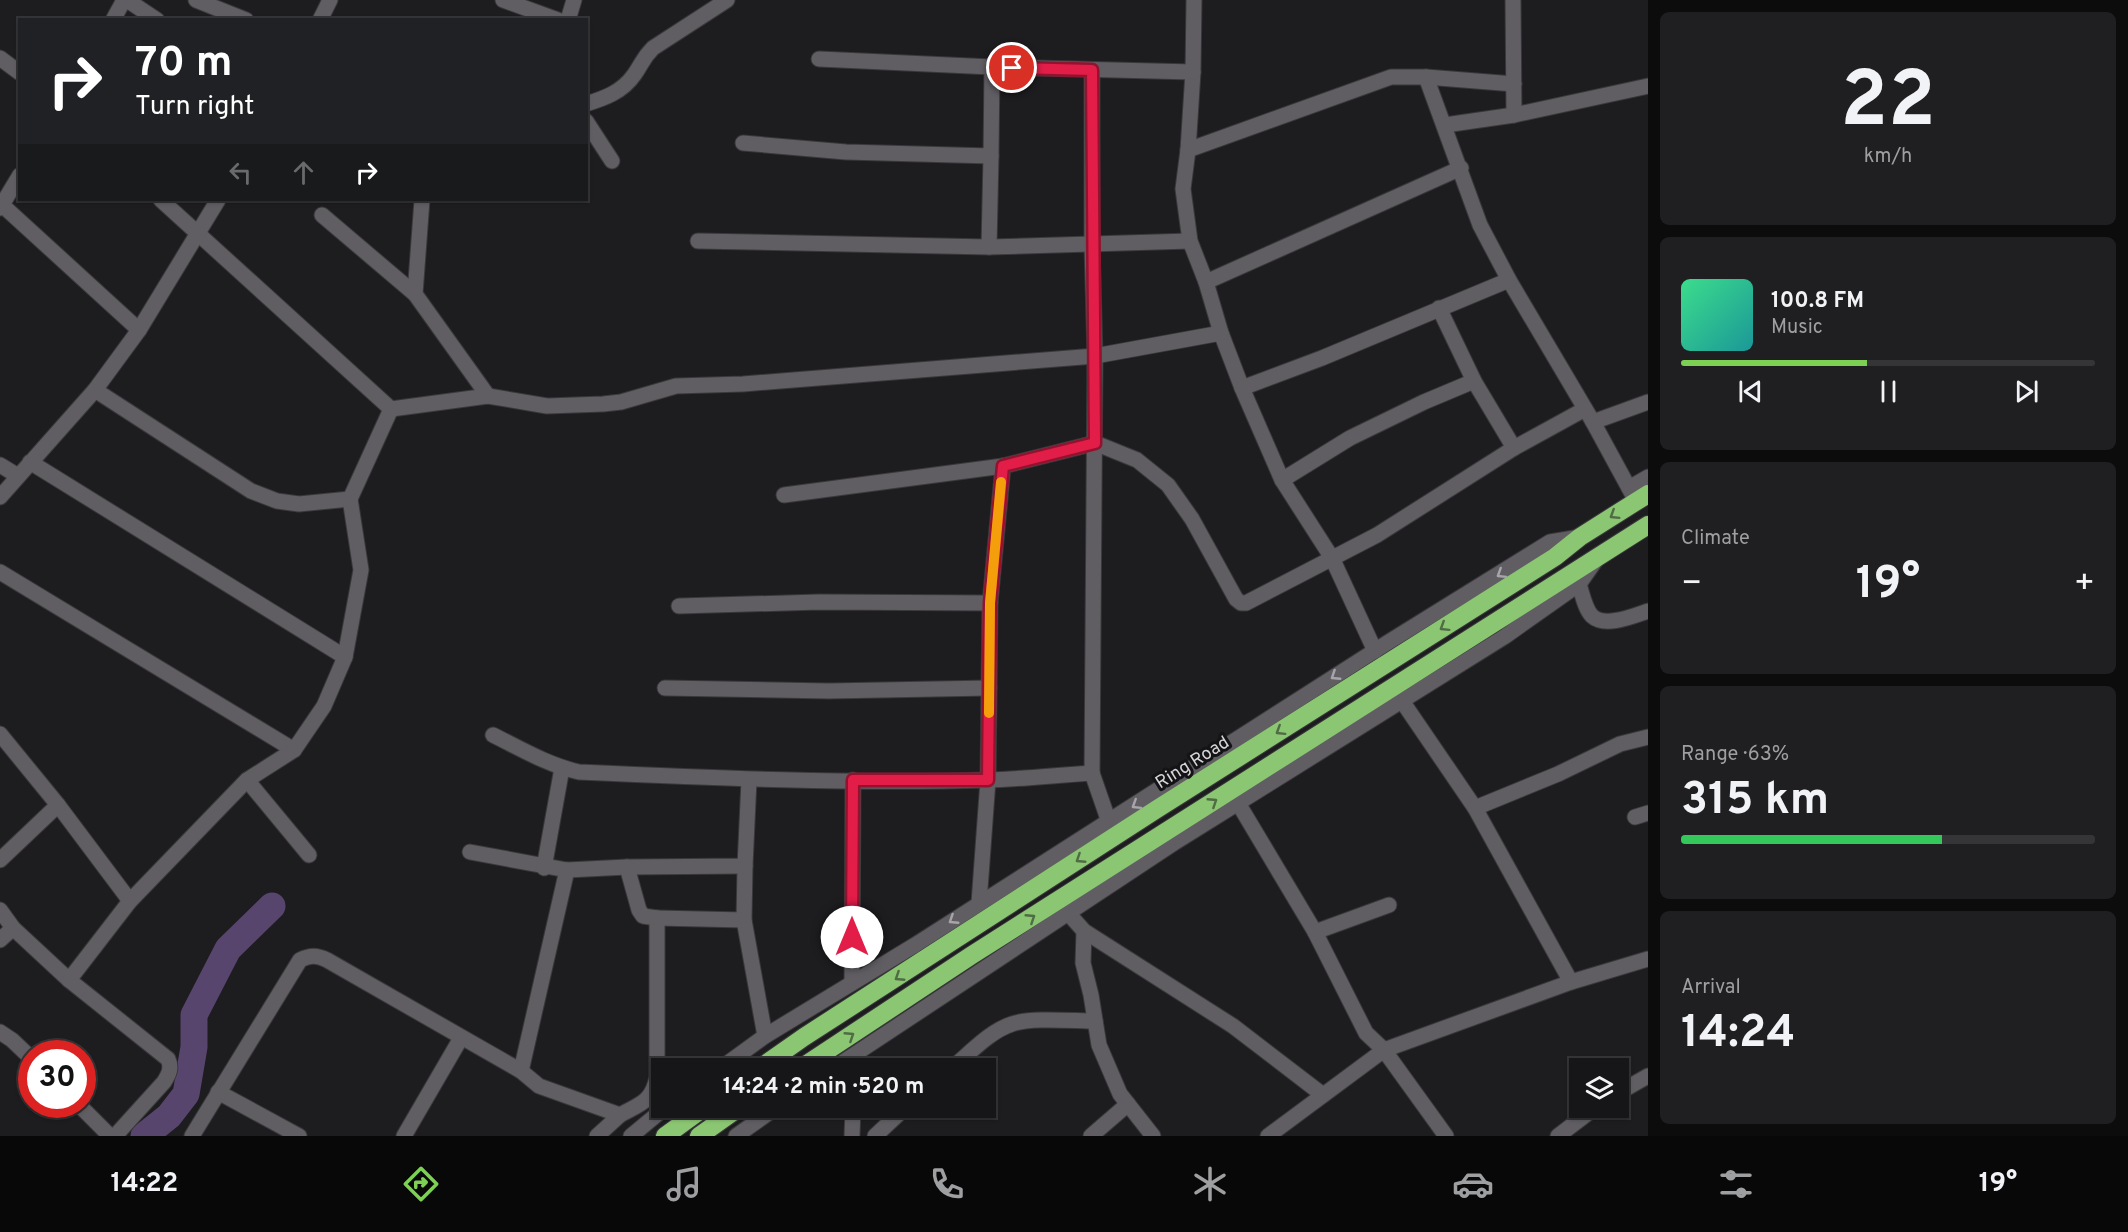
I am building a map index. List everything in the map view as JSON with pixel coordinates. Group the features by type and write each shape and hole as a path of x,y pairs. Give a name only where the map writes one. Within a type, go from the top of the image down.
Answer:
{"highway":[{"name":"Ring Road","path":"774,1058 1157,809 1555,557 1638,494"},
{"path":"816,1058 972,955 1648,525"},
{"path":"665,1136 690,1118"},
{"path":"699,1136 724,1118"}],"street":[{"path":"114,18 125,0 154,18"},
{"path":"196,0 241,18"},
{"path":"321,18 330,0"},
{"path":"503,0 552,18"},
{"path":"569,18 574,0"},
{"path":"588,103 614,94 636,74 643,58 653,48 727,0"},
{"path":"1194,0 1193,72 1183,189 1190,241 1242,388 1282,480 1332,558 1376,651"},
{"path":"1513,0 1514,115"},
{"path":"0,58 18,72"},
{"path":"819,59 992,67 1193,72"},
{"path":"989,247 992,67"},
{"path":"1092,70 1092,244 1095,356 1092,773 1109,822"},
{"path":"1188,150 1391,77 1426,77 1514,84"},
{"path":"1426,77 1480,225 1509,280 1638,494 1648,477"},
{"path":"1445,125 1514,115 1648,86"},
{"path":"588,124 612,161"},
{"path":"743,143 846,152 991,156"},
{"path":"1206,282 1461,168"},
{"path":"18,178 1,205 139,330"},
{"path":"162,201 391,409 488,396 547,406 603,404 689,384 743,384 1095,356 1221,333"},
{"path":"0,497 94,390 139,330 217,201"},
{"path":"415,294 422,201"},
{"path":"322,215 415,294 488,396"},
{"path":"698,241 989,247 1190,241"},
{"path":"1242,388 1322,358 1509,280"},
{"path":"1439,308 1474,381 1514,448"},
{"path":"1282,480 1350,438 1424,402 1474,381"},
{"path":"94,390 260,494 277,501 299,504 350,499"},
{"path":"784,495 1003,466 1095,443 1137,460 1168,485 1192,519 1236,599 1241,603 1251,601 1377,535 1514,448 1589,415 1648,402"},
{"path":"69,980 130,901 247,780 294,750 324,706 345,657 361,570 350,499 391,409"},
{"path":"30,462 345,657"},
{"path":"0,465 18,476"},
{"path":"979,903 988,780 990,603 1003,466"},
{"path":"735,1058 765,1036 1109,822 1550,542 1580,537"},
{"path":"858,1058 1068,913 1238,803 1504,637 1579,584 1600,555"},
{"path":"0,572 294,750"},
{"path":"1579,584 1593,617 1607,621 1648,611"},
{"path":"679,606 819,602 990,603"},
{"path":"665,688 829,691 989,688"},
{"path":"1402,701 1475,808 1571,982"},
{"path":"0,734 58,805 130,901"},
{"path":"494,735 562,768 579,772 749,780 988,780 1092,773"},
{"path":"1475,808 1558,774 1610,749 1648,737"},
{"path":"544,868 562,768"},
{"path":"247,780 309,855"},
{"path":"749,780 744,920 765,1036"},
{"path":"852,982 853,780"},
{"path":"1238,803 1315,932 1366,1033 1384,1050 1446,1136"},
{"path":"0,860 58,805"},
{"path":"470,852 544,868 567,870 745,866"},
{"path":"627,867 639,910 643,916 744,920"},
{"path":"521,1071 567,870"},
{"path":"1315,932 1389,905"},
{"path":"0,910 13,928 69,980 162,1053 171,1065 170,1074 164,1082 115,1136"},
{"path":"1068,913 1084,932 1233,1026 1323,1095"},
{"path":"597,1136 620,1115 643,1103 654,1092 657,1077 657,918"},
{"path":"0,940 13,928"},
{"path":"1084,932 1083,963 1099,1045 1120,1094 1153,1136"},
{"path":"192,1136 300,960 309,956 319,956 327,960 521,1071 539,1086 620,1115"},
{"path":"1268,1136 1384,1050 1571,982 1648,959"},
{"path":"964,1058 997,1031 1012,1023 1095,1021"},
{"path":"0,1032 18,1046"},
{"path":"404,1136 461,1038"},
{"path":"1629,1087 1648,1076"},
{"path":"219,1092 298,1136"},
{"path":"1091,1136 1128,1104"},
{"path":"92,1118 110,1136"},
{"path":"631,1136 653,1118"},
{"path":"736,1136 761,1118"},
{"path":"852,1136 853,1118"},
{"path":"875,1136 894,1118"},
{"path":"1558,1136 1582,1118"}],"waterway":[{"path":"144,1136 169,1116 186,1094 194,1047 194,1015 228,949 272,906"}],"slow traffic":[{"path":"989,713 990,603 1001,482"}],"route":[{"path":"852,937 853,780 988,780 990,603 1003,466 1095,443 1092,70 1012,68"}]}
